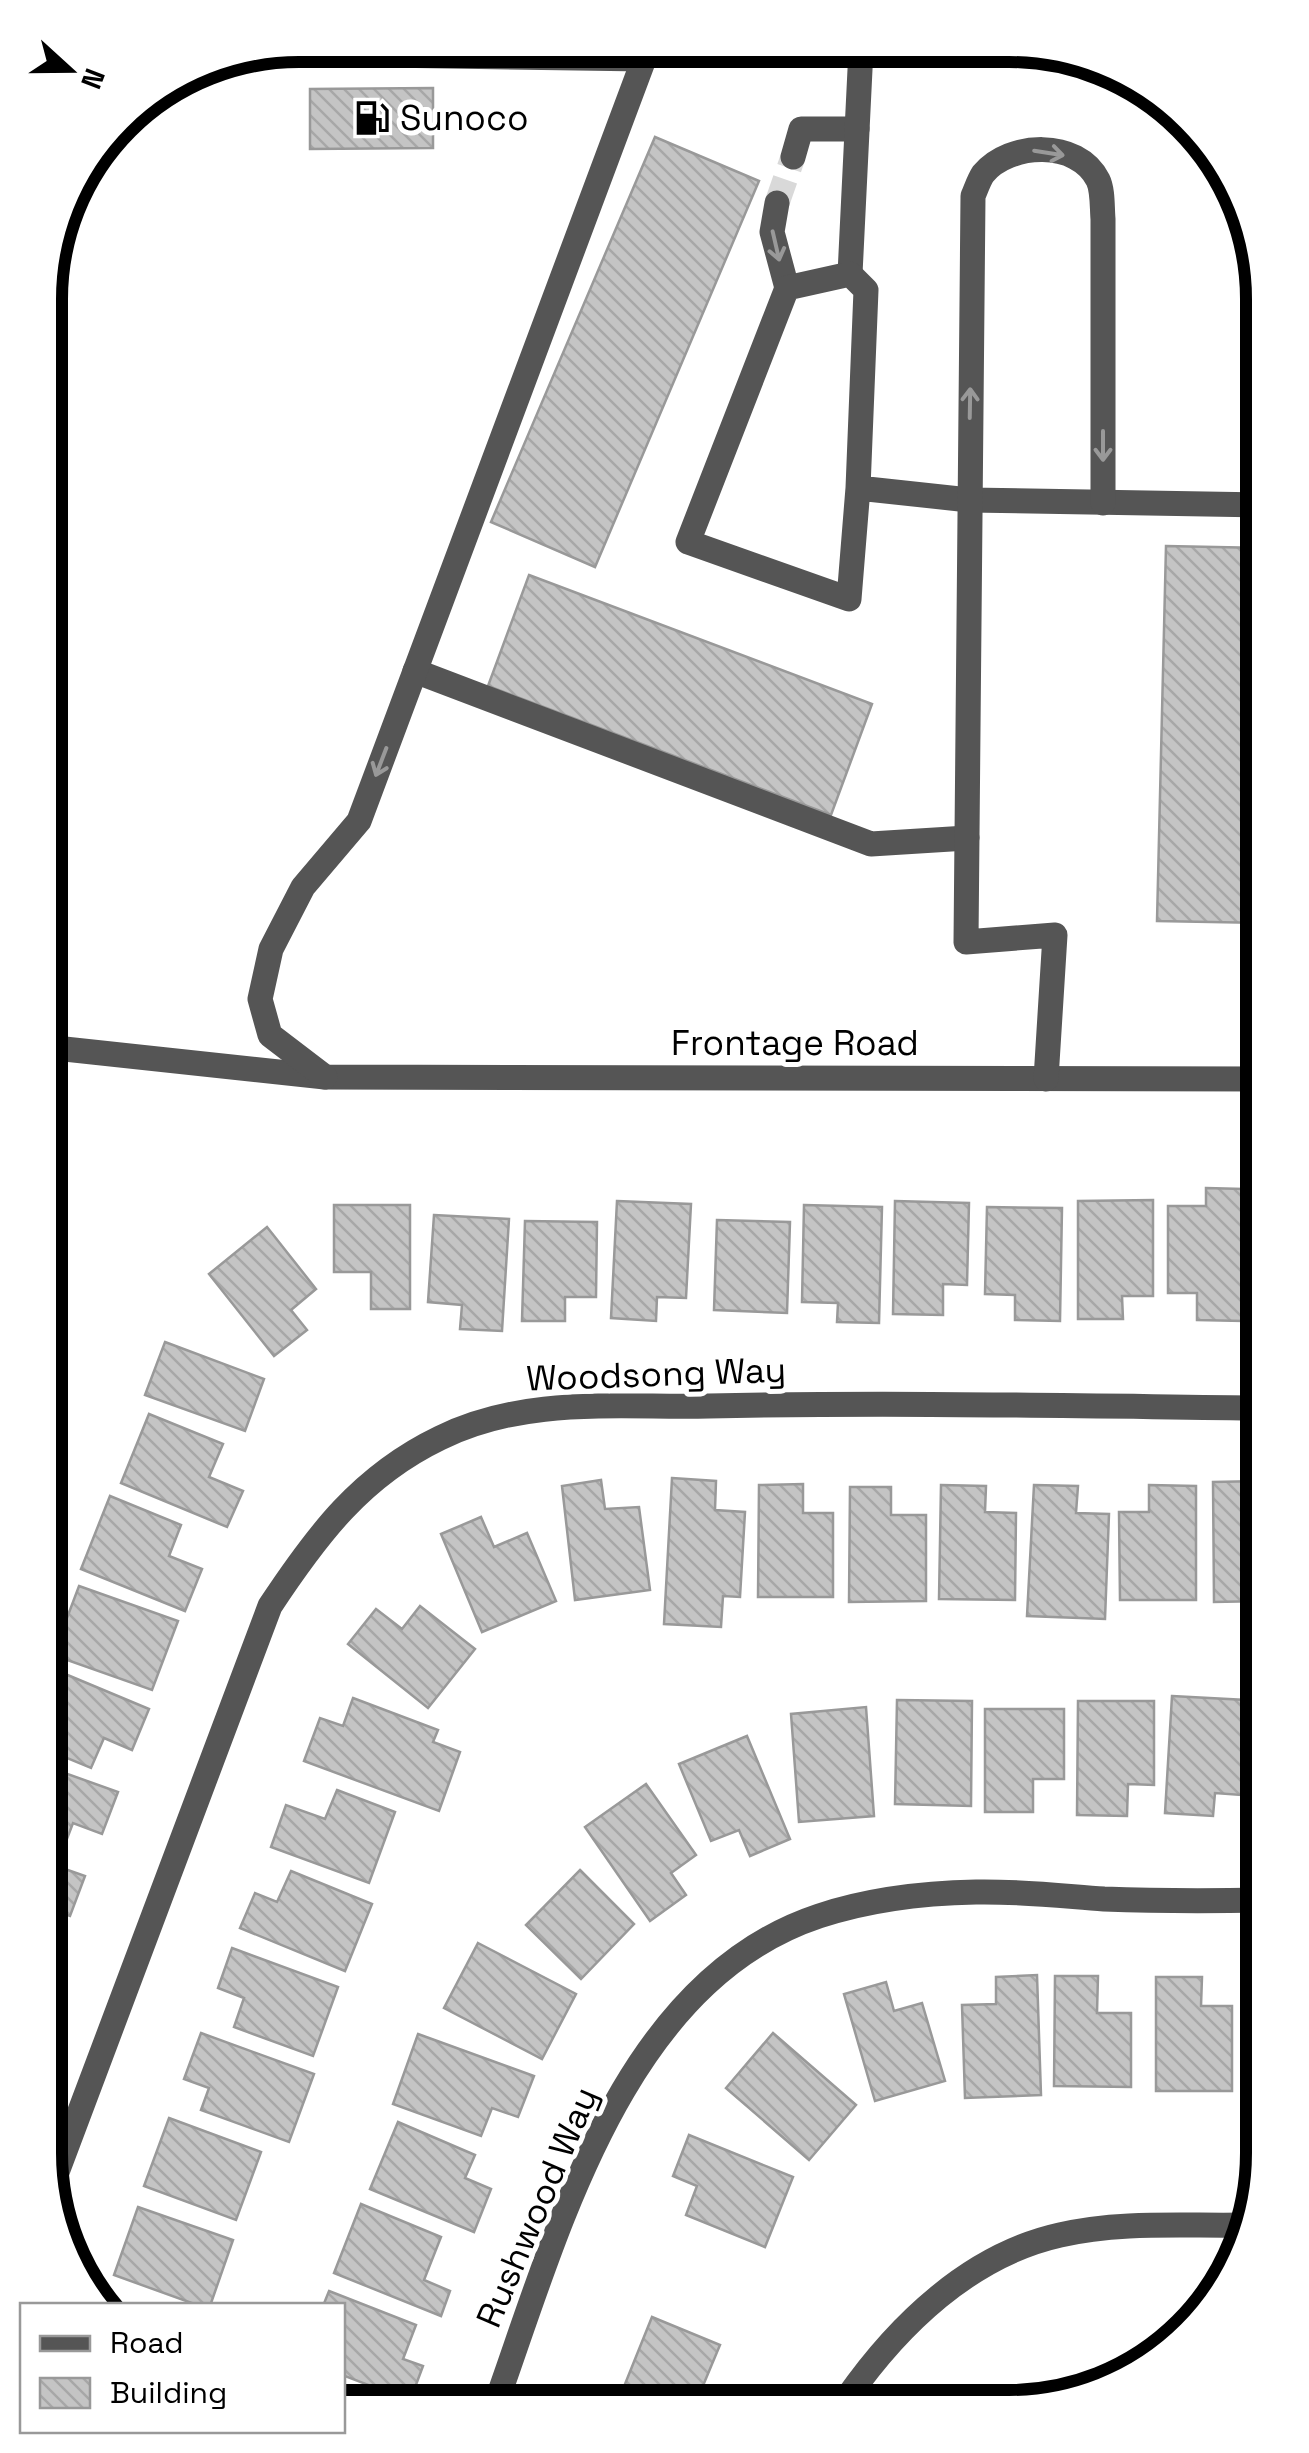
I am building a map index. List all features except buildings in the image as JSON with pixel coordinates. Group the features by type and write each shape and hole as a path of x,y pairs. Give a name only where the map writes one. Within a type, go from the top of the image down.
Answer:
{"street":[{"path":"326,1077 270,1034 260,999 271,949 304,887 359,820 650,62"},
{"path":"777,203 772,232 787,288 688,542 849,599 866,290 850,274 860,62"},
{"path":"793,158 801,129 857,129"},
{"path":"1046,1079 1055,935 966,942 973,196 983,174 1012,154 1043,148 1078,159 1098,180 1104,219 1103,502"},
{"path":"787,288 850,274"},
{"path":"858,488 969,500 1246,505"},
{"path":"415,671 870,844 967,838"},
{"name":"Frontage Road","path":"62,1050 326,1077 1246,1080"},
{"name":"Woodsong Way","path":"62,2158 270,1606 303,1556 350,1499 398,1460 444,1436 512,1413 570,1405 836,1403 1246,1408"},
{"name":"Rushwood Way","path":"501,2390 552,2245 607,2116 641,2060 681,2008 723,1970 775,1936 818,1916 876,1902 976,1892 1246,1900"},
{"path":"852,2390 875,2357 918,2313 962,2280 1022,2247 1060,2234 1114,2227 1235,2225"}],"tunnel":[{"path":"777,203 793,157"}],"place":[{"name":"Sunoco","path":"372,118"}]}
